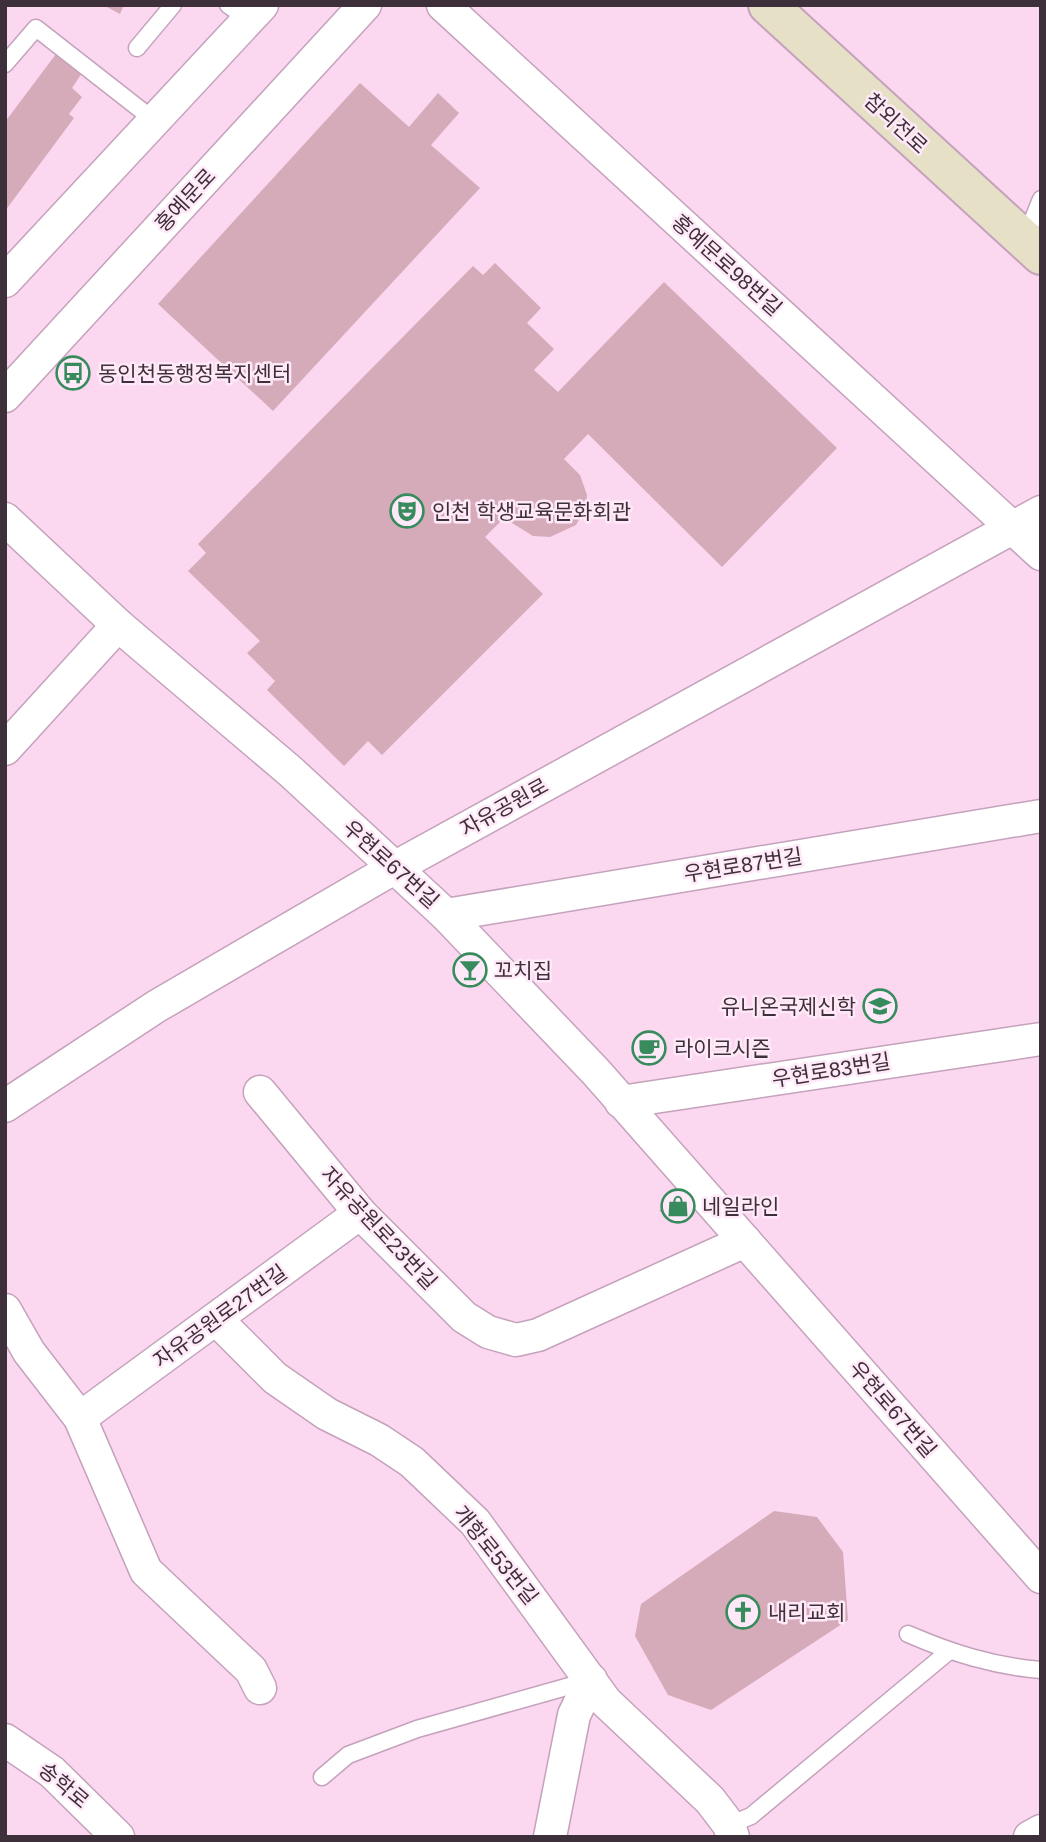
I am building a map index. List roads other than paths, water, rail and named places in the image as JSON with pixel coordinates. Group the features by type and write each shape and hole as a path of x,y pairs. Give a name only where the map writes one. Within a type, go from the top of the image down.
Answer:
{"main road":[{"name":"참외전로","path":"768,5 1033,248"}],"street":[{"name":"홍예문로","path":"6,394 365,5"},
{"name":"홍예문로98번길","path":"443,5 1012,526"},
{"path":"5,281 155,121 247,10"},
{"name":"자유공원로","path":"5,1106 157,1006 394,869 1041,512"},
{"name":"우현로67번길","path":"5,519 118,625 290,771 446,915 621,1102 1041,1577"},
{"path":"1012,526 1041,554"},
{"path":"5,748 118,625"},
{"name":"우현로87번길","path":"446,915 1041,816"},
{"name":"우현로83번길","path":"621,1102 1041,1039"},
{"name":"자유공원로23번길","path":"260,1092 360,1213 464,1317 488,1332 516,1340 538,1335 745,1241"},
{"name":"자유공원로27번길","path":"80,1418 360,1213"},
{"path":"5,1310 29,1352 80,1418 146,1570 251,1670 260,1688"},
{"name":"개항로53번길","path":"216,1319 275,1378 327,1414 379,1440 412,1462 475,1522 606,1702 710,1800 731,1831"},
{"path":"550,1837 574,1715 591,1680"},
{"name":"송학로","path":"5,1740 52,1772 118,1837"},
{"path":"1030,1837 1041,1831"}],"lane":[{"path":"137,48 173,5"},
{"path":"5,64 36,28 155,121"},
{"name":"참외전로","path":"1033,248 1041,198"},
{"path":"908,1634 948,1652 1000,1667 1041,1670"},
{"path":"731,1831 948,1652"},
{"path":"322,1777 348,1755 417,1729 591,1680"}],"place":[{"name":"동인천동행정복지센터","path":"73,373"},
{"name":"인천 학생교육문화회관","path":"407,511"},
{"name":"꼬치집","path":"470,970"},
{"name":"유니온국제신학","path":"880,1006"},
{"name":"라이크시즌","path":"649,1048"},
{"name":"네일라인","path":"678,1206"},
{"name":"내리교회","path":"743,1612"}]}
